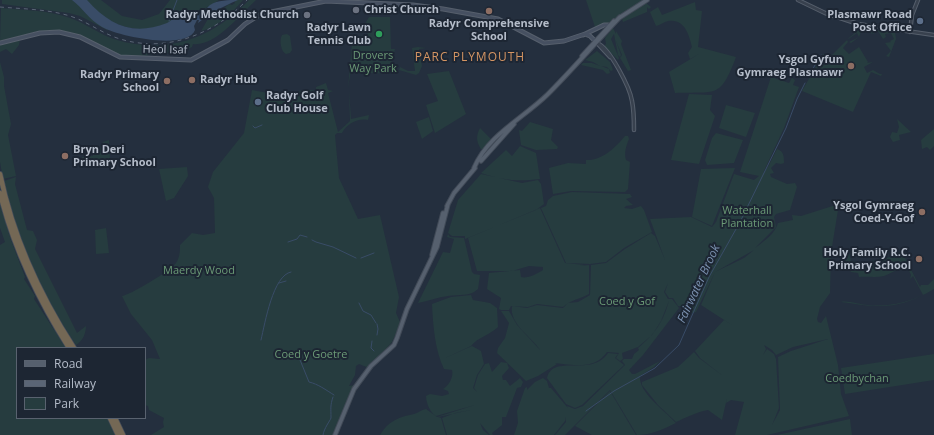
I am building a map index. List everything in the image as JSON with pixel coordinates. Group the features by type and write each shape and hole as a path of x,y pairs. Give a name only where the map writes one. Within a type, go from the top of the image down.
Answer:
{"highway":[{"path":"0,174 11,219 25,258 48,305 73,347"},
{"path":"0,193 13,239 28,275 45,308 68,347"},
{"path":"110,419 118,435"},
{"path":"115,419 123,435"}],"main road":[{"path":"596,42 609,25 647,0"},
{"name":"Heol Isaf","path":"0,42 45,32 62,32 80,38 120,57 189,60 199,58 226,42 245,24 258,16 280,9 326,1 412,4 482,15 509,24 538,40 547,43 564,41 583,35 604,25 609,25"},
{"path":"335,435 354,389 371,366 395,343 407,309 430,262 439,226 454,193 474,168 517,121 536,105 620,17"},
{"path":"583,35 589,35 596,42"}],"street":[{"path":"798,0 843,20 870,26 934,35"},
{"path":"910,32 912,16 918,0"},
{"path":"596,42 613,60 630,95 634,130"}],"green space":[{"path":"2,0 75,0 109,31 80,16 69,13 2,4"},
{"path":"86,0 101,0 122,16 142,20 159,14 170,0 219,0 202,10 183,11 178,13 167,24 157,28 134,29 122,26 101,15 92,8"},
{"path":"234,0 243,0 229,15 213,27 201,31 209,17 217,14 229,4 232,5 235,3"},
{"path":"249,0 256,0 219,35 201,44 193,44 192,47 182,52 151,54 144,57 122,57 80,37 55,30 35,32 0,41 1,8 51,13 74,19 110,38 136,44 154,45 172,44 189,40 205,33 235,13"},
{"path":"586,0 643,0 608,23 595,27"},
{"path":"695,2 696,10 702,11 698,47 736,57 725,80 720,87 715,90 708,92 675,93 669,72 699,54 690,59 688,53 692,47 687,32 682,24 674,21 668,21 656,26 650,12 658,7 662,15"},
{"path":"646,3 651,7 649,9 647,7 647,12 623,22 622,19"},
{"name":"Drovers Way Park","path":"369,17 390,17 391,49 395,49 391,64 397,68 396,70 386,67 383,68 382,73 351,69 348,88 352,43 359,43 358,37 361,37 361,34 362,37 368,37 366,22"},
{"path":"613,28 622,41 621,44 631,70 628,71 620,58 622,55 616,41 621,55 620,57 618,55 614,34 611,39 619,58 618,60 604,46 606,44 605,38"},
{"path":"867,28 895,32 896,39 889,57 886,56 891,51 885,43 891,42 890,41 894,39 891,33 885,34 886,37 883,39 878,31 873,34 872,32 872,34"},
{"path":"862,29 859,37 857,33 847,40"},
{"path":"287,34 290,36 292,50 290,53 286,54 281,46 281,40 282,35"},
{"path":"20,40 19,45 12,54 6,49 0,52 0,44"},
{"name":"Ysgol Gyfun Gymraeg Plasmawr","path":"847,40 848,42 843,48 849,54 859,47 868,62 867,63 873,62 864,67 867,73 873,70 882,74 881,76 871,72 853,112 802,91 823,54 832,55"},
{"path":"412,48 426,48 419,49 422,66 419,73 416,75 399,70 400,67 408,71 415,71"},
{"path":"597,51 610,62 613,70 611,71 609,69 610,73 607,74 603,70 581,65 583,63 592,63 600,66 585,60"},
{"path":"0,62 4,77 4,86 11,124 8,135 16,176 3,179 0,162"},
{"path":"449,71 466,114 435,133 426,105 438,101 427,74"},
{"path":"771,77 789,83 792,78 795,80 793,85 799,87 784,128 763,173 777,149 783,154 784,163 776,163 771,168 774,173 770,174 771,177 787,184 795,183 797,187 790,210 776,214 774,217 776,227 778,223 793,220 792,215 801,216 839,204 831,253 830,293 820,307 817,319 818,322 821,323 826,316 838,365 841,394 849,416 767,435 735,435 744,402 731,400 726,403 727,398 722,420 708,410 696,413 676,422 658,405 642,385 653,401 676,423 653,433 637,435 610,390 565,435 555,435 566,422 565,417 565,421 554,435 514,435 518,423 517,411 525,388 527,387 527,390 535,382 543,378 547,381 549,388 551,388 568,408 567,406 575,409 583,406 625,365 622,361 624,359 632,359 634,354 639,350 638,348 650,337 638,347 622,353 623,359 620,361 616,358 619,353 607,352 602,358 590,364 577,365 555,363 557,364 538,376 526,381 497,353 498,348 505,338 509,323 501,311 509,311 517,325 540,350 517,324 512,313 512,306 527,308 537,305 563,308 568,303 578,302 590,295 591,265 606,263 651,233 655,236 665,260 650,219 691,217 712,227 716,222 734,174 754,180 759,176 740,172","holes":["776,227 772,234 765,240 755,248","754,250 744,258 715,272","715,272 701,305 735,327 724,320 695,351 700,358 723,376 699,358 694,352 678,367 642,382 642,385 640,376 660,361 635,374 632,374 629,370 643,355 679,308 672,299 668,299 664,292 668,283 665,292 669,298 673,298 678,306 689,307 692,313 696,312","828,339 791,351 778,357 780,410 772,425 779,408 776,359 774,354 767,349 763,355 766,349 764,345 772,350 776,355 793,347"]},
{"path":"326,83 328,90 333,91 328,93 338,132 350,121 349,90 351,119 369,115 368,120 353,122 342,133 337,133 335,135 339,178 358,219 380,215 399,297 396,313 400,322 392,342 369,368 359,364 356,366 355,375 349,386 356,385 335,435 151,435 164,427 164,418 149,410 148,406 146,405 146,360 149,358 160,359 152,340 131,314 122,296 142,287 172,267 178,258 180,245 192,233 203,235 215,233 214,198 208,187 213,172 244,133 252,90 287,96 286,93 310,90 316,91 316,87"},
{"path":"689,94 712,95 710,110 715,116 699,164 671,160"},
{"path":"726,105 755,113 746,137 719,128"},
{"path":"429,117 433,131 422,139 416,122"},
{"path":"897,119 911,132 899,135 900,140 893,142 890,137 892,132 897,133 899,127"},
{"path":"530,122 553,129 551,140 558,147 557,149 536,150 521,145 519,130 522,131"},
{"path":"480,128 491,139 484,150 481,149 477,141"},
{"path":"934,129 934,146 930,150 927,147 922,149 921,140"},
{"path":"716,133 743,140 734,163 707,165 705,160 712,138"},
{"path":"625,136 628,136 629,139 625,157 626,160 630,162 628,189 625,192 571,191 553,194 549,168 568,163 586,164 586,160 592,160 603,156 617,145"},
{"path":"109,140 110,160 82,162 82,157 93,156 93,148 99,150 103,142"},
{"path":"520,146 536,153 540,179 510,180 481,173 506,150 512,156"},
{"path":"187,167 188,176 174,198 166,201 159,169"},
{"path":"735,168 712,226 692,217 701,169"},
{"path":"481,174 522,183 538,180 541,184 544,204 536,210 465,239 465,236 452,236 448,233 458,200"},
{"path":"16,177 15,184 27,230 33,231 37,240 35,249 77,333 86,326 84,337 76,345 52,307 23,246 15,224 4,181"},
{"path":"572,192 630,194 632,197 626,199 633,205 626,206 624,208 632,209 641,206 644,210 652,232 624,248 606,262 590,264 566,263 541,208 546,206 548,200 553,196"},
{"path":"0,205 25,277 24,279 35,296 34,299 65,347 16,347 16,419 107,419 115,435 0,435 0,245 5,242 0,228"},
{"path":"540,208 565,263 585,265 580,266 589,265 589,294 563,307 537,304 528,307 511,306 509,310 501,310 499,309 501,298 487,289 489,273 510,271 477,271 468,238","holes":["529,266 543,267 541,272 526,277 521,277 520,270 513,271"]},
{"path":"106,228 109,253 96,254 95,230"},
{"path":"448,234 450,237 464,238 472,272 480,275 478,289 475,292 468,294 444,297 418,303 443,252 450,253 454,239 447,237"},
{"path":"906,248 902,252 920,287 921,285 928,285 934,279 934,289 923,295 913,276 910,279 911,275 907,266 884,276 859,277 858,273 851,272 845,262 847,253 849,253 851,261 861,262 882,260 897,254"},
{"path":"471,295 473,300 490,303 497,308 498,327 477,340 471,346 443,359 472,346 481,351 484,364 477,375 473,388 477,392 474,388 478,375 485,364 489,363 492,372 501,362 507,363 509,368 502,376 503,380 506,380 510,386 520,378 523,382 521,387 517,388 506,417 502,417 502,425 492,433 493,435 490,435 480,423 483,430 489,435 447,435 442,418 453,414 438,417 441,418 446,435 380,435 383,430 394,420 415,414 424,409 437,417 475,405 436,416 429,407 426,396 430,394 442,396 449,394 448,391 443,389 452,378 452,370 444,369 438,354 432,304 451,297"},
{"path":"922,295 910,301 889,306 867,305 889,305"},
{"path":"608,353 618,354 615,358 624,365 582,405 575,408 566,404 547,378 551,371 557,367 592,364 601,360"},
{"name":"Coedbychan","path":"934,354 934,380 845,394 841,368"},
{"path":"610,391 636,435 592,435 575,426"},
{"path":"850,419 852,435 777,435"}],"water":[{"path":"72,0 87,0 96,9 114,22 123,26 144,29 167,23 181,12 182,15 177,19 189,14 190,11 201,14 210,5 216,2 238,0 216,10 198,23 199,20 197,20 194,26 195,30 189,36 179,40 166,41 151,40 110,31 93,21"}],"waterway":[{"path":"169,21 177,0"},
{"name":"Fairwater Brook","path":"810,74 819,58"},
{"name":"Fairwater Brook","path":"586,411 614,391 655,368 679,345 709,277 740,222 786,128 805,83"},
{"path":"253,126 255,128 262,125"},
{"path":"288,242 297,239 300,235 307,237"},
{"path":"312,240 333,247 356,258"},
{"path":"361,258 374,253"},
{"path":"261,340 275,290 285,275 291,272"},
{"path":"279,283 286,281"},
{"path":"359,303 363,311 371,315 376,323"},
{"path":"377,324 377,335"},
{"path":"372,341 371,348 374,351"},
{"path":"298,355 309,382 334,395"},
{"path":"323,435 331,418 331,405 333,397"}],"railway":[{"path":"0,7 53,12 70,16 117,38 153,44 170,42 204,32 234,12 247,0"}],"place":[{"name":"Christ Church","path":"356,10"},
{"name":"Radyr Comprehensive School","path":"489,11"},
{"name":"Radyr Methodist Church","path":"307,15"},
{"name":"Plasmawr Road Post Office","path":"920,21"},
{"name":"Radyr Lawn Tennis Club","path":"379,34"},
{"name":"Ysgol Gyfun Gymraeg Plasmawr","path":"851,66"},
{"name":"Radyr Hub","path":"192,80"},
{"name":"Radyr Primary School","path":"167,81"},
{"name":"Radyr Golf Club House","path":"258,102"},
{"name":"Bryn Deri Primary School","path":"65,156"},
{"name":"Ysgol Gymraeg Coed-Y-Gof","path":"922,212"},
{"name":"Holy Family R.C. Primary School","path":"919,259"}],"district":[{"name":"PARC PLYMOUTH","path":"470,58"}],"park label":[{"name":"Waterhall Plantation","path":"747,217"},
{"name":"Maerdy Wood","path":"199,271"},
{"name":"Coed y Gof","path":"627,302"},
{"name":"Coed y Goetre","path":"311,355"}]}
